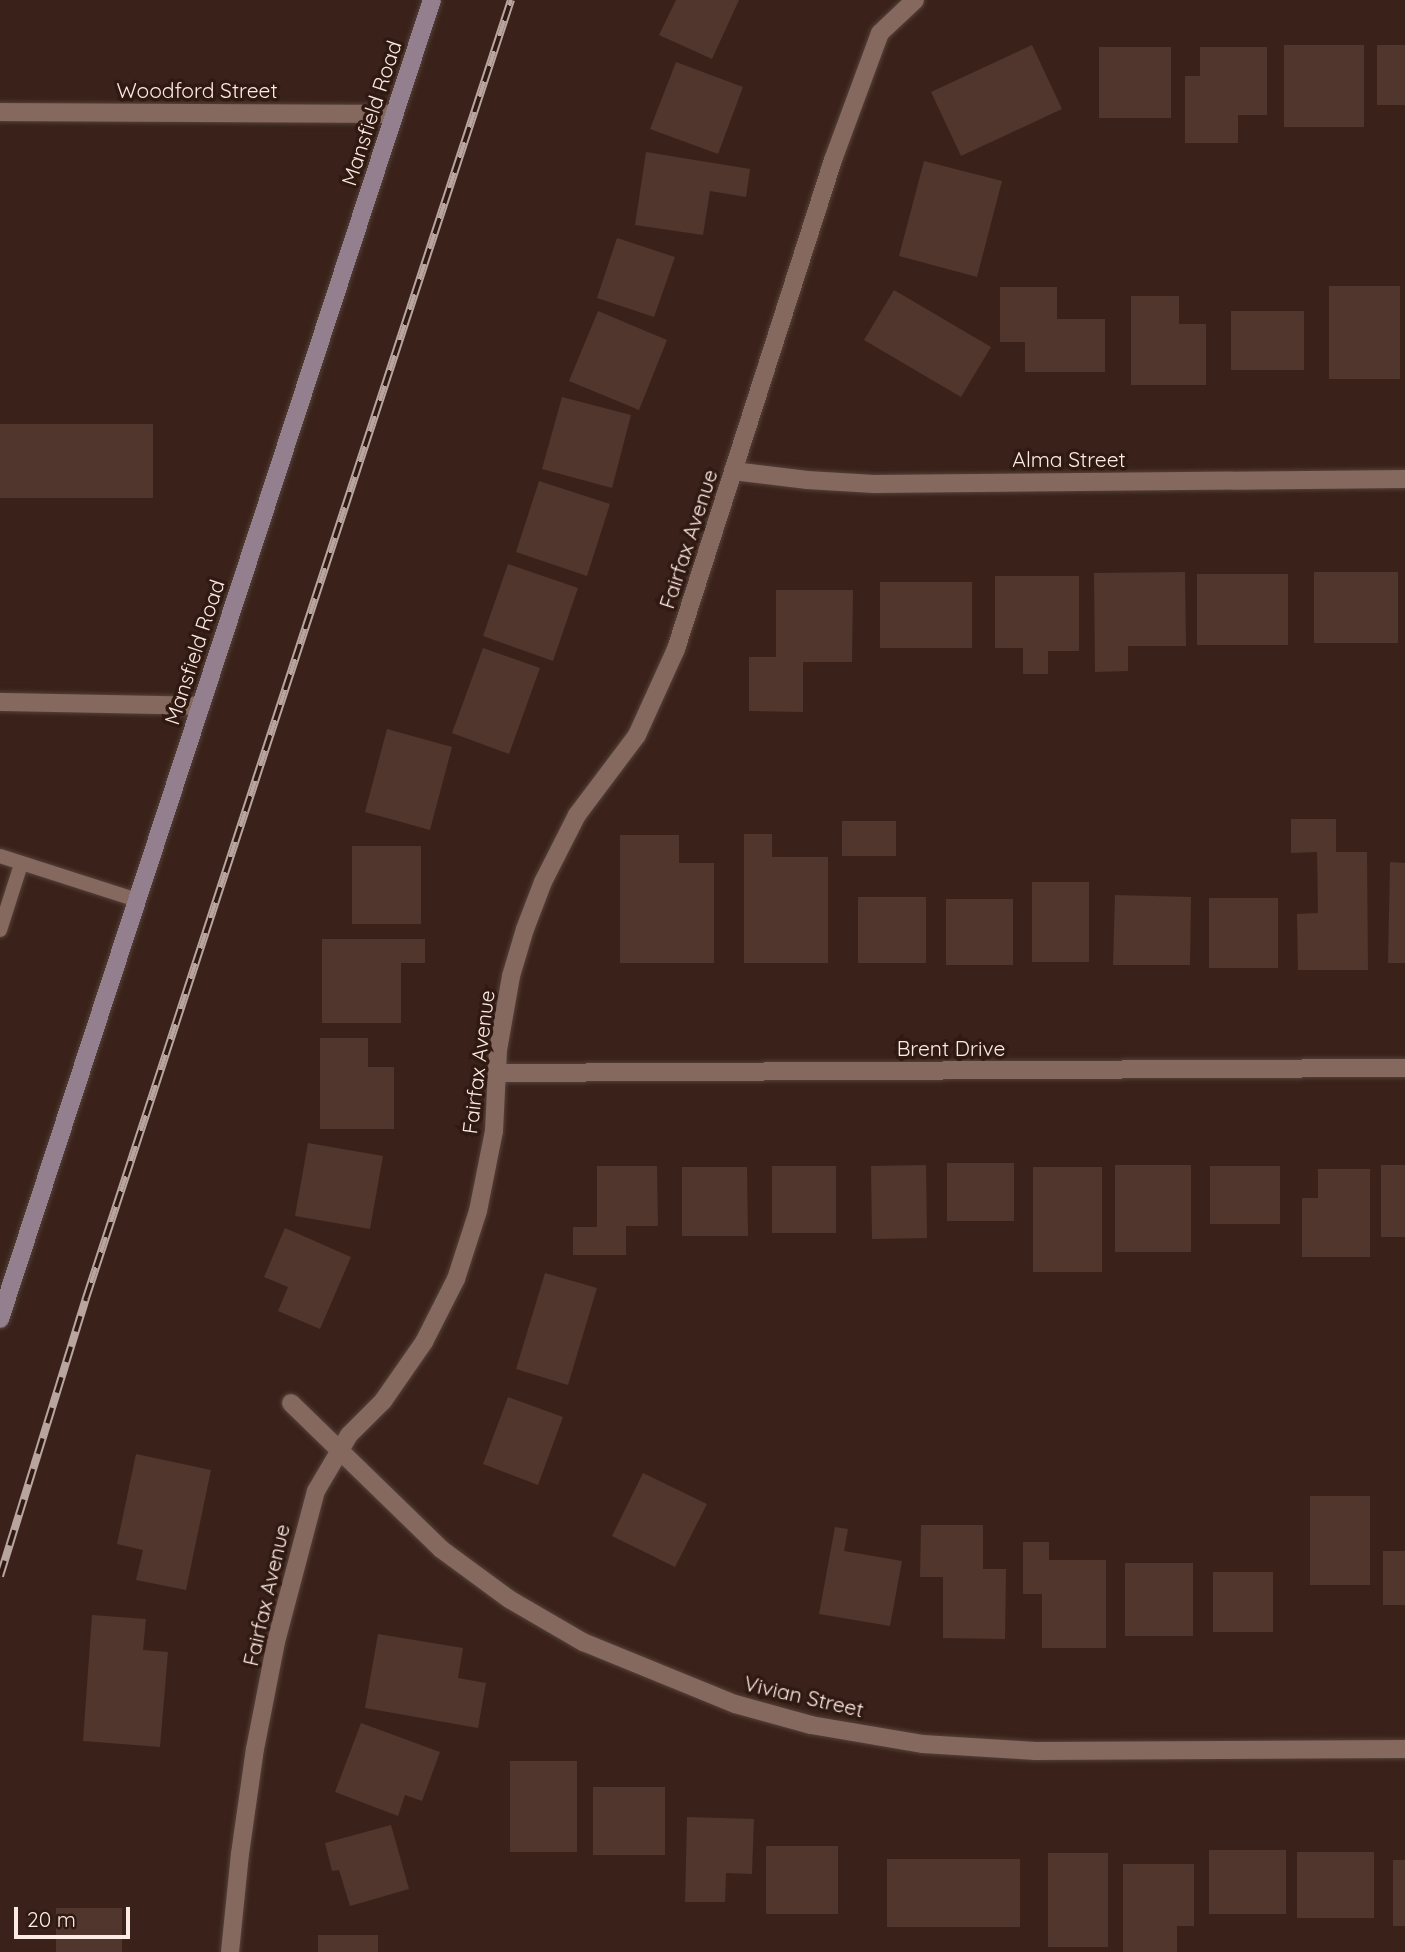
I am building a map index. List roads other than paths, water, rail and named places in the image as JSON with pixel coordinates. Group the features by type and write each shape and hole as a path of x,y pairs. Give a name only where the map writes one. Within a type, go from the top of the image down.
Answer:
{"main road":[{"name":"Mansfield Road","path":"0,1319 6,1282 137,900 432,0"}],"street":[{"name":"Fairfax Avenue","path":"230,1952 245,1815 276,1642 316,1491 339,1450 383,1401 424,1342 456,1279 478,1211 494,1131 497,1073 511,976 543,882 577,815 637,735 676,649 833,160 880,33 915,0"},
{"name":"Woodford Street","path":"0,112 394,114"},
{"name":"Alma Street","path":"733,471 807,480 874,484 1405,479"},
{"path":"0,702 201,706"},
{"name":"Brent Drive","path":"497,1073 1405,1068"},
{"name":"Vivian Street","path":"291,1403 441,1549 509,1599 583,1642 734,1704 811,1725 923,1744 1036,1751 1405,1748"}],"lane":[{"path":"0,856 137,900"},
{"path":"0,930 21,864"}],"railway":[{"path":"0,1576 86,1298 511,0"}]}
